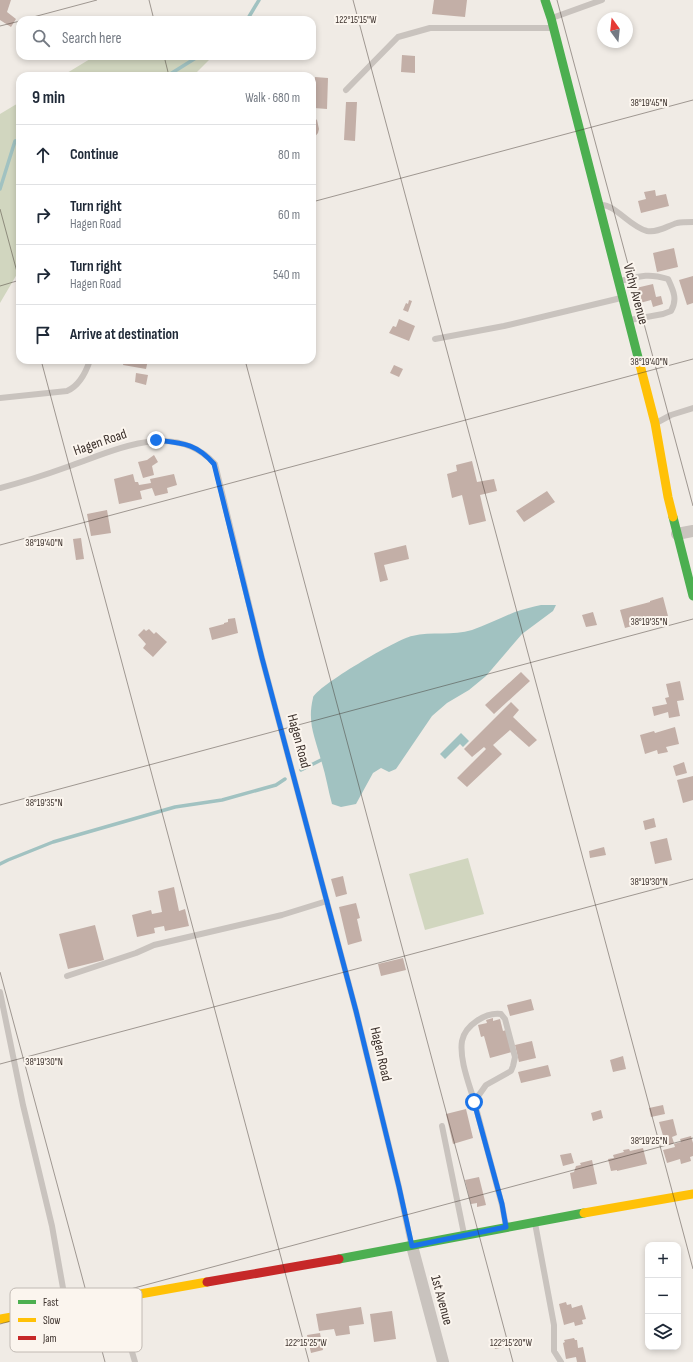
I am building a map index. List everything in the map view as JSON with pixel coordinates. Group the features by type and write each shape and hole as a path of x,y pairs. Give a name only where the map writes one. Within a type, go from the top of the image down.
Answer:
{"street":[{"name":"Vichy Avenue","path":"545,0 551,18 655,423 668,497 693,596"},
{"path":"677,534 693,531"},
{"path":"142,1294 693,1194"},
{"name":"1st Avenue","path":"412,1246 442,1362"},
{"path":"0,1319 10,1317"}],"lane":[{"path":"551,18 602,0"},
{"path":"346,90 398,37 430,28 553,28"},
{"path":"599,206 608,206 638,227 647,231 654,231 678,223 693,222"},
{"path":"619,281 644,275 655,275 668,278 674,291 675,304 671,311 629,321"},
{"path":"434,339 504,326 623,298"},
{"path":"0,398 68,391 74,388 89,364"},
{"path":"655,423 671,414 693,408"},
{"name":"Hagen Road","path":"0,488 26,482 127,446 156,440 182,443 195,447 207,456 214,464 262,658 356,1011 412,1246"},
{"path":"67,976 136,954 154,945 282,915 327,901"},
{"path":"0,992 22,1105 52,1226 63,1288"},
{"path":"474,1102 486,1085 511,1071 513,1066 515,1057 507,1024 501,1014 491,1014 476,1021 469,1028 462,1040 462,1052 467,1079 502,1204 506,1227"},
{"path":"442,1126 465,1236"},
{"path":"535,1222 554,1325 554,1350 561,1362"},
{"path":"132,1352 135,1362"}],"green space":[{"path":"88,60 209,60 197,72 69,72"},
{"path":"16,104 16,276 0,303 0,114"},
{"path":"468,858 484,914 425,930 409,874"}],"water":[{"path":"541,605 556,605 553,611 522,634 486,676 469,690 447,703 432,716 396,769 389,772 381,768 373,773 356,804 341,807 332,804 311,723 311,707 313,698 317,692 358,664 404,639 412,636 427,634 465,632 515,612"},
{"path":"461,733 469,741 463,747 460,744 445,759 440,754"}],"building":[{"path":"0,0 11,0 7,12 16,19 11,27 0,20"},
{"path":"434,0 467,0 465,17 432,14"},
{"path":"402,55 415,56 415,73 401,72"},
{"path":"316,77 328,78 327,109 316,108"},
{"path":"346,102 357,102 355,141 344,140"},
{"path":"316,119 319,129 316,135"},
{"path":"655,190 656,196 666,194 669,206 641,213 638,201 646,199 644,192"},
{"path":"674,248 678,267 657,272 653,253"},
{"path":"693,276 693,303 687,305 679,280"},
{"path":"653,284 656,297 661,296 663,304 653,307 651,300 640,303 636,288"},
{"path":"409,300 412,301 408,312 403,310 406,303 408,304"},
{"path":"399,319 415,326 409,341 389,333 393,326 396,327"},
{"path":"123,364 147,364 146,369"},
{"path":"394,365 403,369 399,377 390,373"},
{"path":"136,373 148,375 146,385 135,382"},
{"path":"154,455 158,462 152,466 154,475 143,478 138,462 147,460"},
{"path":"472,461 477,482 494,479 497,491 480,495 486,521 469,525 462,495 452,498 447,474 457,471 456,465"},
{"path":"133,474 135,482 138,482 139,485 151,483 150,479 174,474 177,485 167,488 168,493 155,496 152,488 140,491 142,499 119,504 114,479"},
{"path":"547,491 555,502 524,522 516,511"},
{"path":"107,510 111,533 91,536 87,514"},
{"path":"81,538 84,559 76,560 73,539"},
{"path":"406,545 409,559 384,565 388,580 380,582 374,553"},
{"path":"663,597 668,616 625,628 620,610"},
{"path":"593,612 597,625 586,627 582,615"},
{"path":"235,618 238,633 212,640 209,628 224,624 228,622 228,619"},
{"path":"144,629 146,631 149,629 154,634 156,632 167,642 153,657 143,648 146,644 138,635"},
{"path":"521,672 530,681 494,714 485,705"},
{"path":"680,681 684,700 677,701 680,716 669,718 668,712 654,716 652,707 667,704 665,698 669,697 666,684"},
{"path":"511,702 519,710 513,717 537,740 529,747 510,730 493,745 502,754 467,787 457,778 486,749 484,747 472,757 464,749"},
{"path":"675,727 679,744 666,747 668,752 658,754 657,750 645,754 640,735 654,731 655,733"},
{"path":"684,762 687,773 676,776 673,766"},
{"path":"693,776 693,800 683,803 677,780"},
{"path":"654,818 656,827 645,830 643,821"},
{"path":"667,838 672,860 655,864 650,842"},
{"path":"604,847 606,855 590,858 589,851"},
{"path":"343,876 347,894 336,897 331,879"},
{"path":"174,887 179,911 185,909 189,926 165,931 164,926 154,928 155,933 137,937 132,915 151,910 152,914 162,912 158,891"},
{"path":"356,903 360,918 357,919 362,941 348,945 339,907"},
{"path":"95,925 104,960 68,969 59,934"},
{"path":"403,958 406,970 381,976 378,964"},
{"path":"531,999 534,1010 510,1016 507,1005"},
{"path":"493,1018 493,1021 500,1019 503,1031 506,1030 512,1052 490,1058 484,1036 481,1037 478,1025 487,1023 486,1020"},
{"path":"532,1041 536,1058 519,1062 515,1045"},
{"path":"623,1056 626,1069 613,1072 610,1060"},
{"path":"548,1065 551,1076 521,1083 518,1072"},
{"path":"663,1105 665,1114 651,1117 649,1108"},
{"path":"466,1109 473,1138 453,1144 446,1114"},
{"path":"601,1110 603,1118 593,1121 591,1113"},
{"path":"673,1119 677,1135 672,1137 674,1143 666,1146 659,1122"},
{"path":"691,1136 693,1143 693,1156 690,1157 691,1161 681,1164 680,1159 667,1163 663,1150 675,1147 674,1144 681,1142 680,1139"},
{"path":"643,1148 647,1164 611,1171 608,1159 614,1158 613,1155 624,1152 623,1150 629,1149 630,1151"},
{"path":"571,1153 574,1163 563,1166 560,1155"},
{"path":"592,1160 597,1184 573,1189 570,1173 574,1172 576,1166 581,1165 580,1163"},
{"path":"479,1177 486,1205 477,1207 477,1203 471,1204 465,1180"},
{"path":"566,1302 567,1305 571,1304 572,1308 582,1305 586,1319 582,1320 583,1324 575,1326 574,1322 564,1325 559,1304"},
{"path":"361,1307 364,1324 349,1326 350,1334 336,1336 334,1329 319,1331 316,1314"},
{"path":"392,1311 396,1339 374,1342 370,1314"},
{"path":"320,1333 323,1350 311,1353 307,1335"},
{"path":"574,1338 577,1340 578,1348 583,1347 586,1362 577,1362 576,1357 566,1359 563,1343 565,1342 564,1340"},
{"path":"503,1339 505,1347 495,1349 493,1341"}],"waterway":[{"path":"249,16 259,0"},
{"path":"173,72 193,60"},
{"path":"0,189 16,141"},
{"path":"301,770 321,760"},
{"path":"0,864 53,842 175,807 222,800 276,785 285,779"}],"traffic: fast":[{"path":"545,0 551,18 640,365"},
{"path":"673,517 693,596"},
{"path":"339,1259 584,1213"}],"traffic: slow":[{"path":"640,365 655,423 673,517"},
{"path":"584,1213 693,1194"},
{"path":"142,1294 207,1282"},
{"path":"0,1319 10,1317"}],"traffic: jam":[{"path":"207,1282 339,1259"}],"route":[{"path":"156,440 182,443 195,447 207,456 214,464 262,658 285,739 299,798 356,1011 412,1246 506,1227 502,1204 474,1102"}]}
